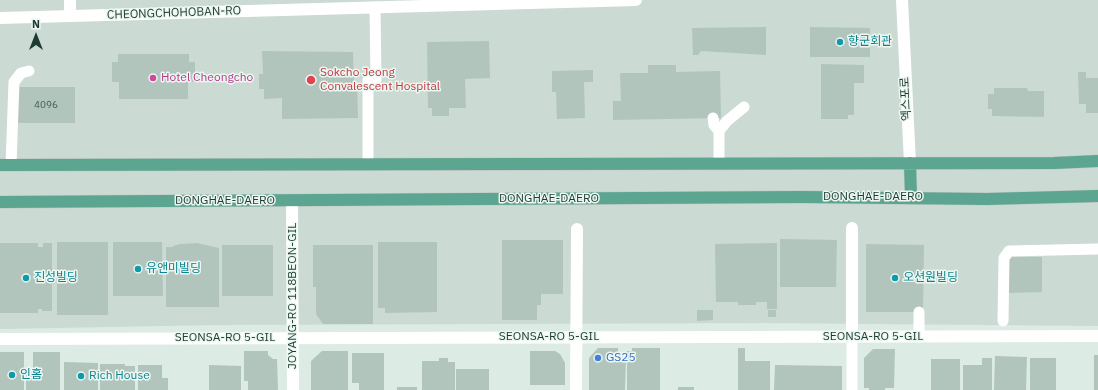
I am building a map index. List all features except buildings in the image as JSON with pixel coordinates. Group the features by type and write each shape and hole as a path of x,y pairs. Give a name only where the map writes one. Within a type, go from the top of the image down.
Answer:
{"main road":[{"path":"6,165 910,163 1098,161"},
{"name":"엑스포로","path":"910,163 911,197"},
{"name":"DONGHAE-DAERO","path":"0,202 911,197 987,199 1098,196"}],"street":[{"path":"70,0 70,16"},
{"name":"CHEONGCHOHOBAN-RO","path":"0,18 337,4 375,7 636,0"},
{"name":"엑스포로","path":"902,0 910,163"},
{"name":"JOYANG-RO 118BEON-GIL","path":"292,201 293,390"},
{"path":"852,228 852,336"},
{"path":"576,390 577,229"},
{"name":"SEONSA-RO 5-GIL","path":"0,339 577,336 1098,336"}],"lane":[{"path":"368,164 368,80 376,80 375,7"},
{"path":"6,165 14,82 21,73 29,71"},
{"path":"719,163 719,131 727,121 744,107"},
{"path":"713,118 714,125 719,131"},
{"path":"1003,321 1004,258 1009,251 1098,249"},
{"path":"919,312 919,337"},
{"path":"852,336 852,390"}],"shaded area":[{"path":"0,0 1098,0 1098,326 768,323 218,325 0,329"}],"place":[{"name":"향군회관","path":"840,42"},
{"name":"Hotel Cheongcho","path":"153,78"},
{"name":"Sokcho Jeong Convalescent Hospital","path":"311,80"},
{"name":"유앤미빌딩","path":"138,269"},
{"name":"진성빌딩","path":"26,278"},
{"name":"오션원빌딩","path":"895,278"},
{"name":"GS25","path":"598,358"},
{"name":"인홈","path":"12,375"},
{"name":"Rich House","path":"81,376"}]}
